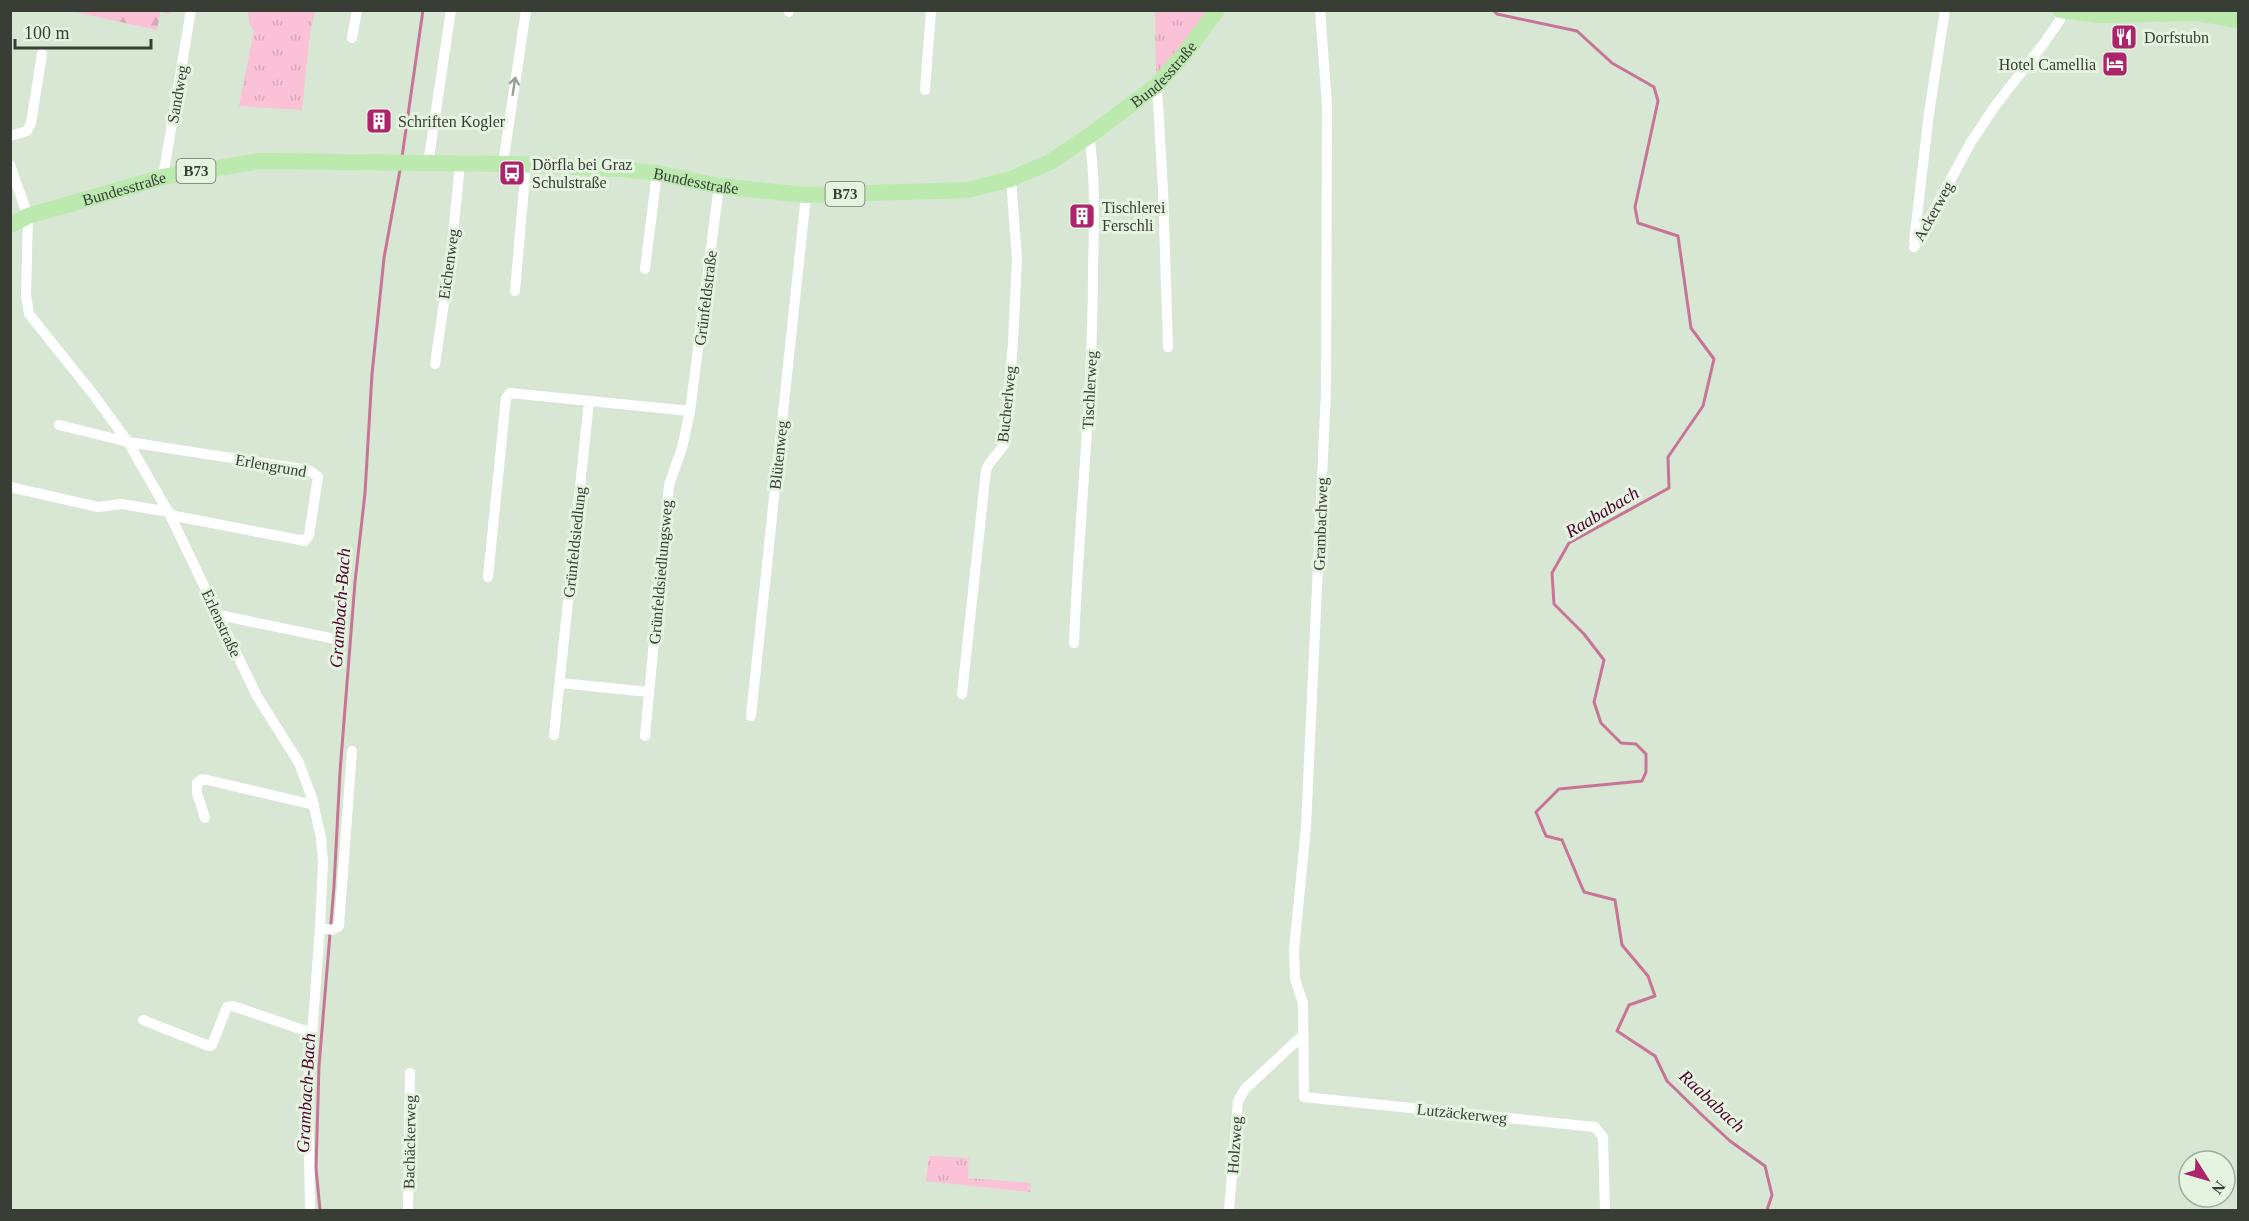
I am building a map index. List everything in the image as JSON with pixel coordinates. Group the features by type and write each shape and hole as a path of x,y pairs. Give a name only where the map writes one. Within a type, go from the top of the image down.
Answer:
{"main road":[{"name":"Bundesstraße","path":"10,225 28,216 163,177 260,161 503,164 621,169 657,173 719,186 806,195 967,190 1011,179 1050,162 1089,136 1156,84 1189,48 1217,10"},
{"path":"2061,11 2100,15 2197,12 2238,21"}],"street":[{"name":"Sandweg","path":"163,177 191,10"},
{"path":"352,38 357,10"},
{"path":"428,164 451,10"},
{"path":"503,164 526,10"},
{"path":"925,90 932,10"},
{"name":"Grambachweg","path":"1303,1035 1303,1003 1295,980 1294,950 1306,827 1326,392 1327,105 1320,10"},
{"name":"Ackerweg","path":"1946,10 1929,113 1914,247 1971,142 1995,106 2060,20 2061,11"},
{"path":"10,136 27,132 31,123 42,54"},
{"path":"1156,84 1163,190 1168,347"},
{"name":"Tischlerweg","path":"1074,643 1093,308 1094,225 1089,136"},
{"name":"Eichenweg","path":"435,364 451,254 460,164"},
{"path":"10,165 28,216"},
{"path":"515,291 526,165"},
{"path":"645,269 657,173"},
{"name":"Bucherlweg","path":"962,694 986,470 1004,445 1013,343 1017,259 1011,179"},
{"name":"Grünfeldstraße","path":"690,411 719,186"},
{"name":"Blütenweg","path":"751,716 806,195"},
{"name":"Erlenstraße","path":"28,216 26,295 29,314 128,442 169,514 257,696 300,763 314,805 321,838 326,928 312,1033 308,1090 310,1210"},
{"path":"488,577 506,398 510,393 690,411"},
{"name":"Grünfeldsiedlung","path":"554,735 589,401"},
{"name":"Grünfeldsiedlungsweg","path":"645,736 669,485 682,448 690,411"},
{"path":"59,426 128,442"},
{"name":"Erlengrund","path":"128,442 309,470 318,477 309,535 305,541 169,514"},
{"path":"10,487 98,507 122,504 169,514"},
{"path":"219,615 340,640"},
{"path":"560,683 649,692"},
{"name":"Erlenstraße","path":"326,928 339,926 352,751"},
{"path":"205,818 197,793 197,783 203,779 314,805"},
{"path":"142,1020 209,1046 212,1045 227,1007 230,1006 312,1033"},
{"name":"Holzweg","path":"1229,1210 1238,1101 1245,1089 1303,1035"},
{"name":"Lutzäckerweg","path":"1303,1035 1304,1096 1595,1127 1603,1137 1605,1210"},
{"name":"Bachäckerweg","path":"408,1210 410,1072"}],"green space":[{"path":"170,10 169,14 160,12 157,30 70,11"},
{"path":"248,11 315,11 310,33 302,110 239,106 254,31 249,23"},
{"path":"1155,11 1207,11 1174,56 1156,74"},
{"path":"929,1156 969,1158 968,1178 1031,1183 1030,1192 926,1181"}],"waterway":[{"name":"Grambach-Bach","path":"402,157 423,10"},
{"name":"Raababach","path":"1493,10 1497,14 1577,31 1612,63 1654,87 1658,101 1635,207 1638,223 1678,236 1691,328 1714,359 1703,406 1668,457 1669,488 1569,543 1552,573 1554,604 1584,634 1604,660 1594,702 1601,723 1621,743 1636,744 1646,754 1646,772 1642,781 1559,789 1536,812 1546,836 1562,840 1584,892 1615,900 1622,945 1648,976 1655,996 1629,1005 1617,1031 1655,1056 1667,1081 1730,1141 1765,1166 1772,1195 1767,1210"},
{"name":"Grambach-Bach","path":"320,1210 316,1168 319,1066 334,886 340,772 355,582 365,493 372,374 384,258 400,170"}],"place":[{"name":"Dorfstubn","path":"2124,37"},
{"name":"Hotel Camellia","path":"2115,64"},
{"name":"Schriften Kogler","path":"379,121"},
{"name":"Dörfla bei Graz Schulstraße","path":"512,173"},
{"name":"Tischlerei Ferschli","path":"1082,216"}]}
